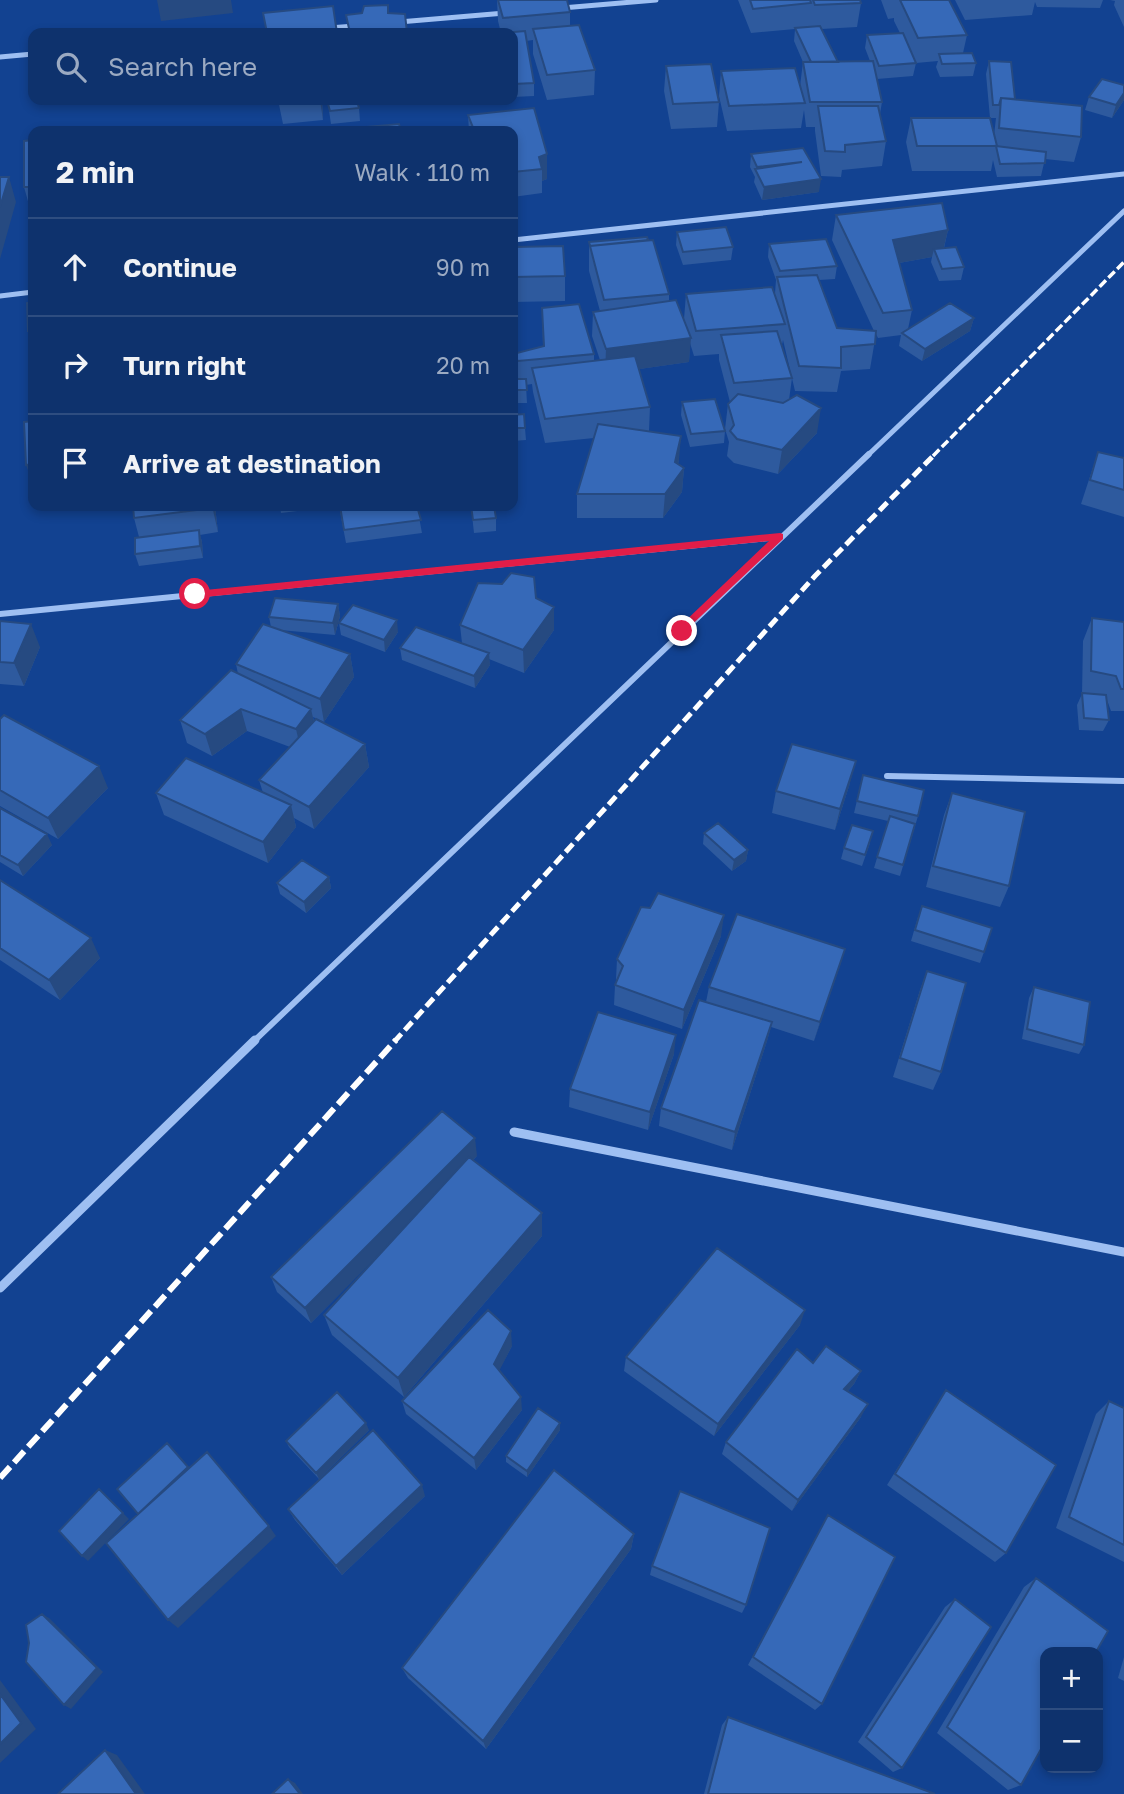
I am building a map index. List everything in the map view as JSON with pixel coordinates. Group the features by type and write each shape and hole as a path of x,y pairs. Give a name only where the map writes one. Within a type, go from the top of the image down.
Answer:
{"street":[{"path":"560,8 656,0"},
{"path":"395,23 519,12"},
{"path":"336,28 367,25"},
{"path":"0,57 28,54"},
{"path":"518,239 1124,174"},
{"path":"0,1288 162,1129 1124,211"},
{"path":"0,296 28,293"},
{"path":"0,614 780,537"},
{"path":"887,776 1124,782"},
{"path":"514,1132 1124,1252"}],"building":[{"path":"498,0 567,0 570,12 503,18"},
{"path":"750,0 810,0 811,3 753,9"},
{"path":"813,0 860,0 861,3 815,5"},
{"path":"900,0 949,0 967,35 918,38"},
{"path":"388,5 388,13 405,14 406,28 349,28 346,15 362,13 364,6"},
{"path":"333,6 336,28 266,28 263,13"},
{"path":"579,25 595,70 547,75 533,29"},
{"path":"820,26 838,62 811,62 795,28"},
{"path":"525,31 534,83 518,84 518,32"},
{"path":"903,33 916,63 879,66 867,35"},
{"path":"972,53 976,63 942,64 939,54"},
{"path":"873,61 882,102 810,102 803,62"},
{"path":"989,61 1011,62 1015,99 1001,98 999,105 993,105"},
{"path":"711,64 719,102 673,104 666,66"},
{"path":"795,68 805,103 729,106 721,71"},
{"path":"1102,79 1124,85 1124,93 1116,105 1089,97"},
{"path":"1001,98 1082,106 1081,137 999,128"},
{"path":"328,105 358,105 359,108 330,111"},
{"path":"818,106 878,106 886,141 845,145 845,152 825,151"},
{"path":"534,108 547,154 539,157 542,169 518,171 518,126 472,126 468,115"},
{"path":"911,118 990,118 997,146 917,146"},
{"path":"24,141 28,141 28,187 24,187"},
{"path":"996,146 1046,152 1045,163 1000,164"},
{"path":"803,148 821,179 764,187 755,169 802,162 757,167 751,154"},
{"path":"0,177 9,177 0,207"},
{"path":"942,203 948,230 893,240 912,310 883,313 836,215"},
{"path":"726,227 733,247 683,252 677,232"},
{"path":"647,237 648,240 590,246 589,242"},
{"path":"826,239 837,266 780,271 769,244"},
{"path":"653,240 669,294 604,300 590,246"},
{"path":"563,246 565,276 518,277 518,247"},
{"path":"956,247 964,267 942,269 934,249"},
{"path":"817,275 837,328 876,331 875,344 841,347 841,368 799,366 777,277"},
{"path":"772,287 785,324 696,331 686,294"},
{"path":"676,300 691,338 606,349 593,312"},
{"path":"950,303 974,318 925,349 902,333"},
{"path":"579,304 594,354 518,361 518,353 544,346 542,308"},
{"path":"777,331 792,378 734,383 721,335"},
{"path":"635,356 650,407 545,419 532,368"},
{"path":"518,379 526,379 527,390 518,390"},
{"path":"738,394 783,403 797,395 821,408 782,450 737,439 730,431 734,425 728,404"},
{"path":"715,399 725,431 691,434 682,402"},
{"path":"524,414 525,428 518,428 518,415"},
{"path":"24,422 28,422 26,465"},
{"path":"598,424 681,436 675,462 684,468 665,494 577,494"},
{"path":"1098,452 1124,458 1124,490 1090,480"},
{"path":"133,511 189,511 134,518"},
{"path":"341,511 418,511 421,520 344,530"},
{"path":"472,511 495,511 496,518 473,520"},
{"path":"199,530 200,546 135,554 135,538"},
{"path":"511,573 534,577 536,598 554,607 523,650 460,625 478,583 502,584"},
{"path":"275,598 338,604 333,623 269,617"},
{"path":"353,605 397,620 384,640 339,623"},
{"path":"1092,618 1124,622 1124,689 1121,689 1116,676 1091,671"},
{"path":"0,621 31,624 14,663 0,662"},
{"path":"263,624 350,654 320,699 236,664"},
{"path":"416,627 489,653 474,676 400,648"},
{"path":"231,670 311,709 296,729 241,709 205,734 180,720"},
{"path":"1082,693 1106,695 1109,720 1084,718"},
{"path":"4,715 99,766 48,818 0,790 0,719"},
{"path":"316,719 365,744 309,807 259,780"},
{"path":"792,744 856,761 840,809 776,791"},
{"path":"186,758 291,805 263,842 156,793"},
{"path":"863,775 924,790 918,816 857,801"},
{"path":"952,793 1025,812 1009,886 933,866"},
{"path":"0,808 47,834 18,865 0,855"},
{"path":"890,816 915,824 903,865 877,857"},
{"path":"718,823 748,850 734,860 704,833"},
{"path":"852,825 873,831 865,855 844,848"},
{"path":"302,860 329,877 304,902 277,883"},
{"path":"0,880 91,938 49,980 0,948"},
{"path":"658,893 724,915 684,1010 615,985 623,966 617,959 641,907 650,908"},
{"path":"922,906 992,928 984,952 915,930"},
{"path":"737,914 845,949 820,1022 709,987"},
{"path":"927,971 966,983 941,1072 900,1058"},
{"path":"1034,987 1090,1002 1084,1045 1027,1029"},
{"path":"699,1000 772,1022 735,1132 661,1108"},
{"path":"598,1012 676,1035 650,1112 570,1089"},
{"path":"442,1111 475,1138 305,1308 271,1277"},
{"path":"469,1157 542,1213 398,1378 324,1315"},
{"path":"717,1248 805,1310 718,1424 626,1357"},
{"path":"488,1310 511,1331 494,1364 521,1397 474,1458 402,1401"},
{"path":"826,1346 861,1371 844,1389 868,1404 798,1500 726,1442 797,1349 813,1363"},
{"path":"946,1390 1056,1465 1006,1553 895,1474"},
{"path":"337,1392 366,1423 316,1473 286,1441"},
{"path":"1109,1401 1124,1408 1124,1545 1069,1517"},
{"path":"538,1408 560,1423 527,1471 506,1456"},
{"path":"373,1430 422,1485 336,1566 288,1509"},
{"path":"167,1443 188,1467 138,1514 117,1489"},
{"path":"207,1452 269,1526 168,1620 106,1543"},
{"path":"554,1470 634,1534 483,1741 402,1668"},
{"path":"99,1489 123,1513 82,1556 59,1531"},
{"path":"680,1491 770,1528 746,1605 652,1566"},
{"path":"828,1515 895,1557 822,1704 753,1657"},
{"path":"1036,1578 1108,1631 1099,1647 1040,1647 1040,1751 1021,1785 947,1727"},
{"path":"955,1599 991,1627 902,1768 866,1737"},
{"path":"42,1614 97,1668 64,1705 26,1662 29,1643 26,1625"},
{"path":"0,1694 21,1723 0,1744"},
{"path":"728,1717 935,1794 708,1794"},
{"path":"105,1750 136,1794 58,1794"},
{"path":"288,1779 300,1794 272,1794"}],"railway":[{"path":"933,456 1124,262"},
{"path":"394,1042 815,576 935,454"},
{"path":"0,1478 396,1040"}],"route":[{"path":"195,594 780,537 682,631"}]}
